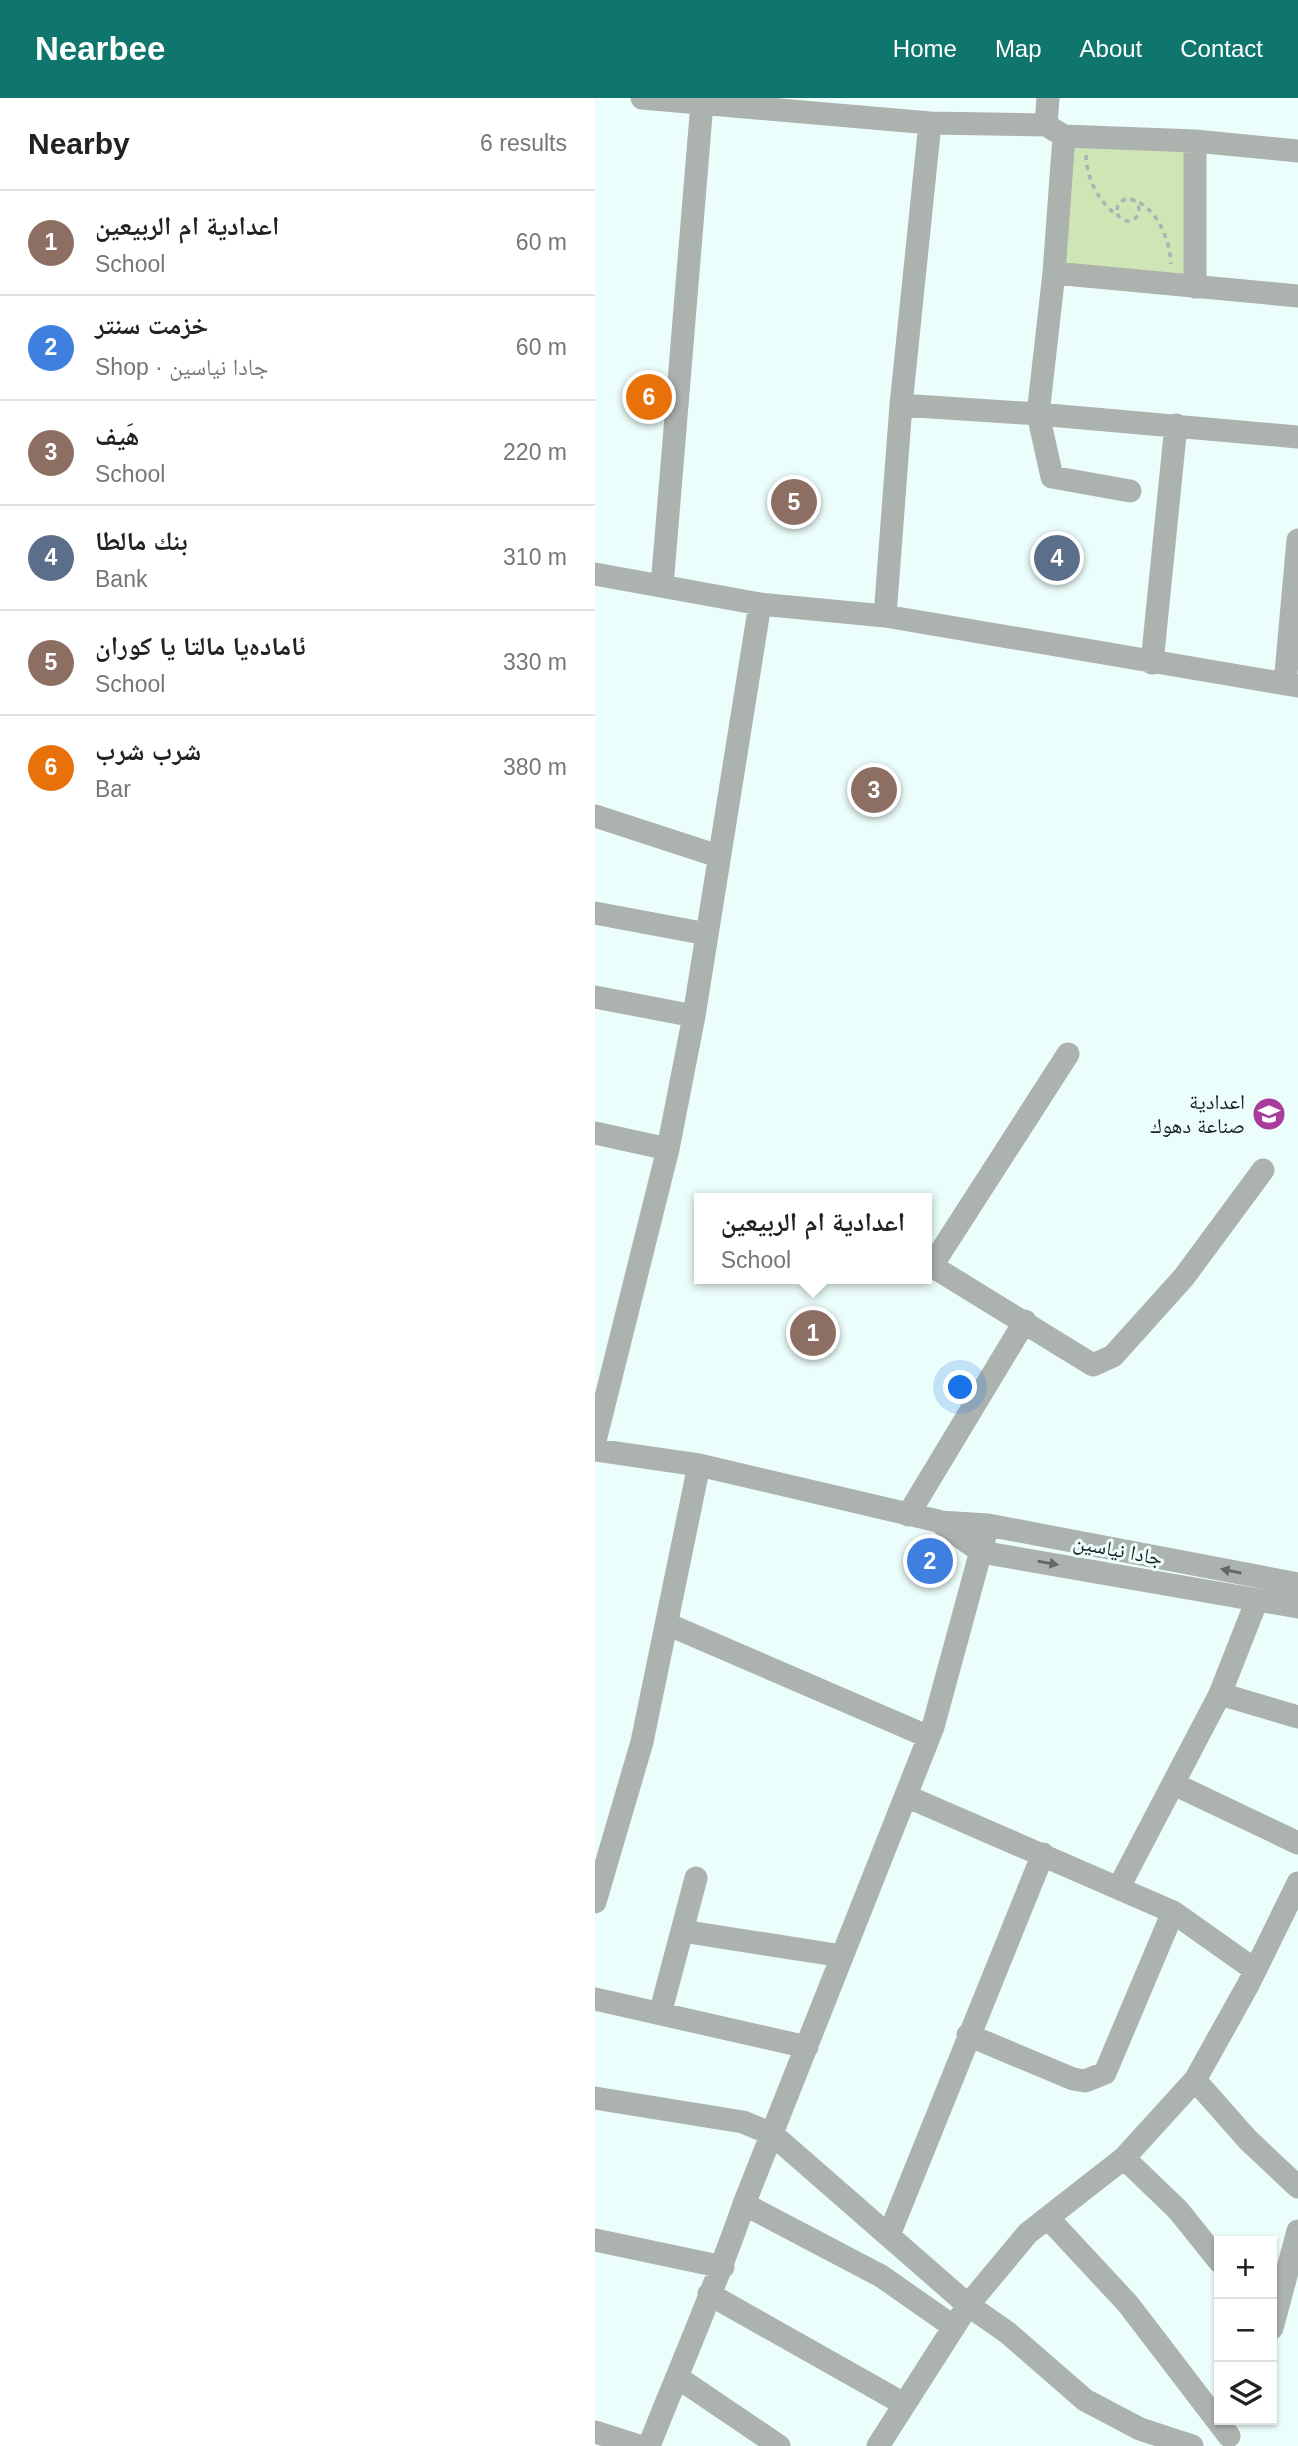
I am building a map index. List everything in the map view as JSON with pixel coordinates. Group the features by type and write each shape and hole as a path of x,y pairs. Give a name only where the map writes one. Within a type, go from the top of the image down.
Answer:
{"street":[{"path":"642,98 1298,151"},
{"path":"1048,98 1065,133 1054,273 1038,414 1052,477 1131,491"},
{"path":"662,586 702,103"},
{"path":"885,616 901,405 930,123"},
{"path":"1195,141 1195,287"},
{"path":"1054,273 1298,296"},
{"path":"901,405 1176,425 1298,438"},
{"path":"1152,663 1176,425"},
{"path":"595,574 760,604 885,616 1292,685 1298,540"},
{"path":"595,1441 668,1149 694,1016 760,604"},
{"path":"595,816 718,856"},
{"path":"595,913 707,934"},
{"path":"595,997 694,1016"},
{"path":"932,1260 1069,1054"},
{"path":"595,1133 668,1149"},
{"path":"932,1264 1093,1365 1113,1356 1184,1278 1263,1170"},
{"path":"908,1515 1025,1321"},
{"name":"جادا نیاسین","path":"595,1450 699,1465 938,1521 988,1524 1298,1584"},
{"path":"595,1902 642,1742 699,1465"},
{"path":"938,1521 981,1552"},
{"path":"649,2446 709,2294 723,2267 744,2204 929,1737 988,1524"},
{"name":"جادا نیاسین","path":"981,1552 1298,1607"},
{"path":"1119,1887 1220,1694 1257,1600"},
{"path":"667,1624 929,1737"},
{"path":"1220,1694 1298,1717"},
{"path":"1174,1784 1298,1843"},
{"path":"906,1796 1173,1912 1255,1970"},
{"path":"889,2235 1043,1854"},
{"path":"660,2014 696,1878"},
{"path":"878,2446 968,2305 1028,2233 1124,2158 1195,2080 1255,1970 1298,1883"},
{"path":"968,2035 1073,2079 1095,2079 1105,2073 1173,1912"},
{"path":"682,1931 842,1956"},
{"path":"595,1999 807,2047"},
{"path":"1195,2080 1248,2140 1298,2187"},
{"path":"595,2098 743,2122 772,2134 968,2305 1008,2333 1085,2400 1140,2429 1192,2446"},
{"path":"1124,2158 1178,2210 1214,2255"},
{"path":"744,2204 881,2276 954,2327"},
{"path":"1048,2218 1128,2304 1231,2434"},
{"path":"595,2240 723,2267"},
{"path":"1277,2309 1297,2241"},
{"path":"709,2294 904,2404"},
{"path":"677,2376 779,2446"},
{"path":"595,2432 639,2446"}],"path":[{"path":"1065,133 1101,200 1118,216 1128,221 1137,216 1138,206 1130,199"},
{"path":"1118,216 1118,205 1123,200 1130,199 1142,204 1162,229 1171,253 1171,284"}],"green space":[{"path":"1064,136 1195,141 1195,287 1054,273"}],"place":[{"name":"شرب شرب","path":"649,397"},
{"name":"ئامادەيا مالتا يا كوران","path":"794,502"},
{"name":"بنك مالطا","path":"1057,558"},
{"name":"هَيف","path":"874,790"},
{"name":"اعدادية صناعة دهوك","path":"1269,1114"},
{"name":"اعدادية ام الربيعين","path":"813,1333"},
{"name":"خزمت سنتر","path":"930,1561"}]}
